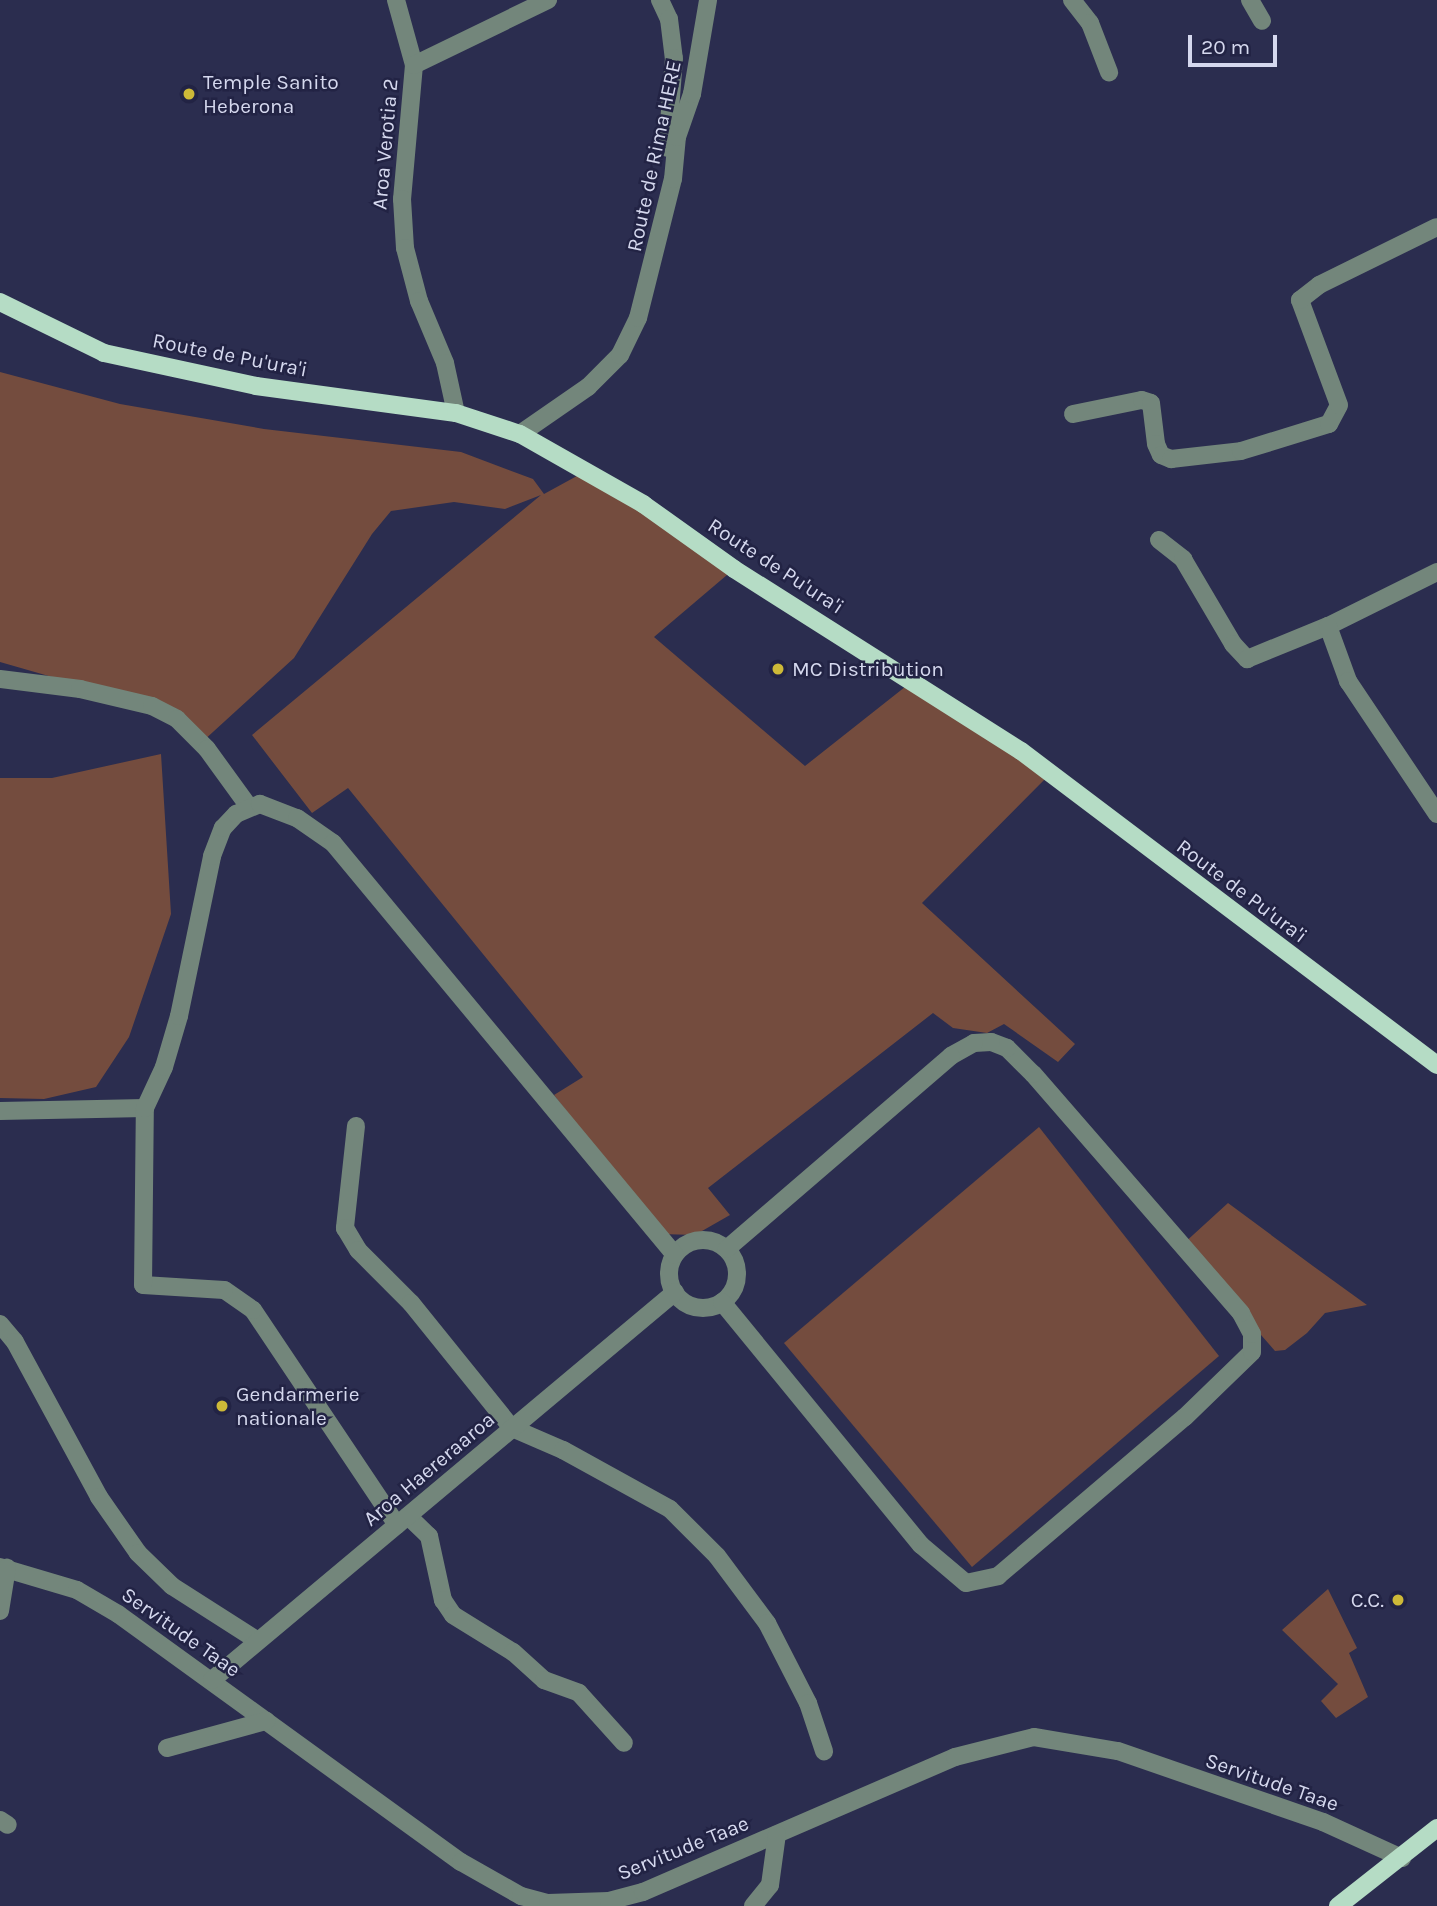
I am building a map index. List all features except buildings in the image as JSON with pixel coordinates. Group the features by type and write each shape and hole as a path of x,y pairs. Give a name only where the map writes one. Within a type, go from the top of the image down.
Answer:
{"main road":[{"name":"Route de Pu'ura'i","path":"0,302 104,353 256,386 456,413 520,434 643,504 734,569 1021,751 1437,1065"},
{"path":"1338,1906 1437,1828"}],"street":[{"name":"Aroa Verotia 2","path":"397,0 414,65 402,199 405,248 419,301 445,363 456,413"},
{"path":"414,65 548,0"},
{"path":"660,0 669,19 674,58 666,158 674,179"},
{"name":"Route de Rima HERE","path":"520,434 587,387 620,355 641,307 674,179 677,137 692,94 708,0"},
{"path":"1073,0 1090,23 1109,72"},
{"path":"1250,0 1262,21"},
{"path":"1073,414 1142,400 1151,402 1156,444 1161,455 1171,459 1241,452 1329,424 1339,405 1300,300 1319,285 1437,227"},
{"path":"1159,540 1183,559 1233,644 1247,659 1328,626 1437,572"},
{"path":"1328,626 1348,681 1437,814"},
{"path":"0,680 80,689 152,706 177,719 207,749 249,807"},
{"path":"624,1743 579,1693 544,1680 513,1652 453,1615 443,1600 429,1536 403,1520 253,1310 224,1290 143,1285 145,1108 164,1067 180,1016 212,856 223,828 249,807 260,804 297,818 332,843 675,1255"},
{"path":"722,1303 921,1545 966,1583 998,1576 1185,1417 1252,1352 1252,1334 1241,1313 1033,1074 1007,1048 991,1042 974,1043 951,1056 727,1249"},
{"path":"0,1111 145,1108"},
{"path":"356,1126 345,1228 358,1250 411,1303 512,1429 563,1450 670,1508 717,1556 767,1623 808,1703 824,1751"},
{"path":"701,1240 727,1249 738,1274 731,1294 722,1303 691,1306 675,1292 669,1269 675,1255 701,1240"},
{"name":"Aroa Haereraaroa","path":"212,1680 675,1292"},
{"path":"0,1324 15,1342 99,1497 138,1553 172,1586 258,1642"},
{"path":"0,1611 3,1567"},
{"name":"Servitude Taae","path":"3,1567 77,1590 212,1680 461,1863 518,1901 609,1901 643,1892 955,1757 1034,1737 1118,1751 1323,1822 1402,1857"},
{"path":"167,1748 266,1721"},
{"path":"752,1906 771,1885 777,1834"}],"shaded area":[{"path":"0,372 120,404 264,429 461,452 533,479 544,494 586,471 734,569 654,637 805,766 910,683 1051,773 922,903 1075,1044 1058,1062 1004,1024 987,1033 953,1028 933,1013 708,1188 730,1215 695,1235 661,1234 554,1095 583,1077 348,788 312,813 252,735 541,495 505,509 454,502 391,511 372,534 294,658 202,742 175,722 80,685 0,662"},
{"path":"161,754 171,914 129,1037 96,1087 44,1099 0,1098 0,778 52,778"},
{"path":"1039,1127 1219,1356 972,1567 784,1343"},
{"path":"1228,1203 1367,1305 1325,1313 1307,1333 1285,1350 1275,1351 1182,1245"},
{"path":"1328,1589 1357,1648 1349,1653 1368,1697 1336,1718 1321,1701 1338,1684 1282,1630"}],"place":[{"name":"Temple Sanito Heberona","path":"189,94"},
{"name":"MC Distribution","path":"778,669"},
{"name":"Gendarmerie nationale","path":"222,1406"},
{"name":"C.C.","path":"1398,1600"}]}
